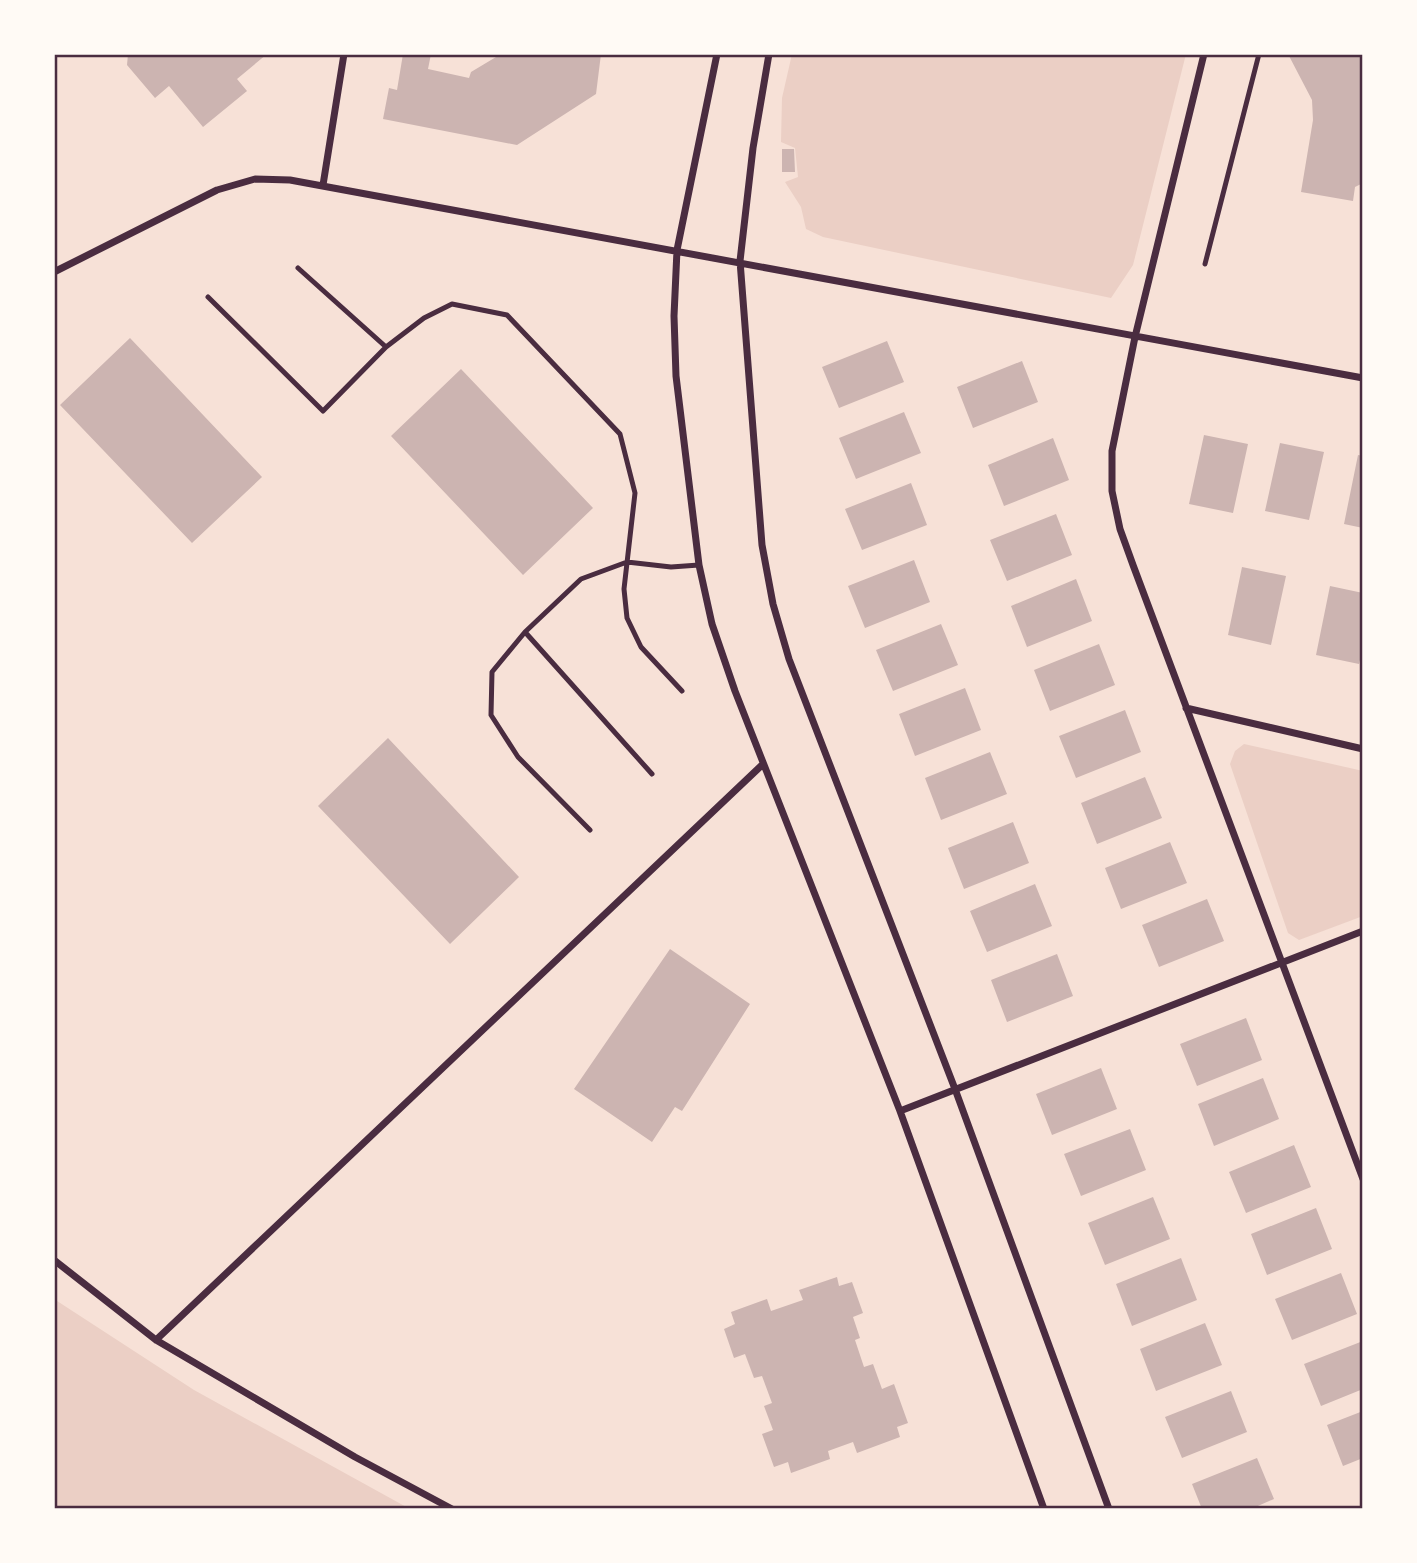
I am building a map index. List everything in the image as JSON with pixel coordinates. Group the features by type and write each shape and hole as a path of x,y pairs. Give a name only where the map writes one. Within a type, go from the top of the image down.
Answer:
{"street":[{"path":"323,185 344,54"},
{"path":"718,54 677,250 674,316 676,376 699,565 712,624 763,764 900,1111 1044,1509"},
{"path":"769,54 753,148 740,261 755,489 773,604 789,659 955,1089 1109,1509"},
{"path":"1205,54 1135,337 1112,451 1112,491 1120,529 1363,1179"},
{"path":"54,272 217,190 255,179 323,185 1363,378"},
{"path":"1186,708 1363,748"},
{"path":"156,1340 763,764"},
{"path":"900,1111 1363,931"},
{"path":"54,1260 156,1340 355,1457 452,1509"}],"lane":[{"path":"1205,264 1259,54"},
{"path":"298,268 386,347"},
{"path":"208,297 323,411 386,347 424,318 452,304 507,315 620,434 635,493 624,589 627,618 641,647 682,691"},
{"path":"590,830 518,757 491,715 492,672 526,632 580,579 627,562 671,566 699,565"},
{"path":"526,632 652,774"}],"shaded area":[{"path":"792,54 1186,54 1133,265 1111,298 823,237 806,229 801,207 785,182 798,177 795,148 781,142 782,98"},
{"path":"1244,744 1363,771 1363,916 1299,940 1288,933 1230,764 1235,751"},
{"path":"54,1299 194,1390 410,1509 54,1509"}],"building":[{"path":"128,54 267,54 237,79 247,91 203,127 169,86 155,98 127,65"},
{"path":"403,54 431,54 428,69 469,78 471,72 501,54 601,54 596,94 517,145 383,119 389,88 397,90"},
{"path":"1288,54 1363,54 1363,183 1355,187 1353,201 1301,192 1313,120 1312,100"},
{"path":"782,149 794,149 795,172 782,172"},
{"path":"130,338 262,477 192,543 60,405"},
{"path":"887,341 904,382 839,408 822,367"},
{"path":"1022,361 1038,402 973,428 957,387"},
{"path":"461,369 593,508 523,575 391,436"},
{"path":"904,412 921,453 856,479 839,438"},
{"path":"1204,435 1248,444 1233,513 1189,504"},
{"path":"1053,438 1069,480 1004,506 988,465"},
{"path":"1280,443 1324,452 1309,520 1265,511"},
{"path":"1358,455 1363,456 1363,528 1344,524"},
{"path":"911,483 927,525 862,550 845,509"},
{"path":"1056,514 1072,555 1007,581 990,540"},
{"path":"914,560 930,602 865,628 848,586"},
{"path":"1242,567 1286,576 1271,645 1228,635"},
{"path":"1076,579 1092,621 1027,647 1011,606"},
{"path":"1330,586 1363,593 1363,647 1359,664 1316,655"},
{"path":"941,624 958,665 893,691 876,650"},
{"path":"1099,644 1115,685 1050,711 1034,670"},
{"path":"965,688 981,730 915,756 899,714"},
{"path":"1125,710 1141,752 1076,778 1059,736"},
{"path":"388,738 519,877 450,944 318,806"},
{"path":"990,752 1007,794 941,820 925,778"},
{"path":"1145,777 1162,818 1097,844 1081,803"},
{"path":"1013,822 1029,863 964,889 948,848"},
{"path":"1170,842 1187,883 1121,909 1105,868"},
{"path":"1035,884 1052,926 987,952 970,911"},
{"path":"1207,899 1224,941 1159,967 1142,925"},
{"path":"670,949 750,1004 682,1111 675,1107 652,1142 574,1089"},
{"path":"1057,954 1073,996 1007,1022 991,980"},
{"path":"1246,1018 1262,1060 1197,1086 1180,1044"},
{"path":"1101,1068 1117,1109 1052,1135 1036,1094"},
{"path":"1263,1078 1279,1119 1214,1146 1198,1104"},
{"path":"1130,1129 1146,1170 1081,1196 1064,1154"},
{"path":"1294,1145 1311,1187 1246,1213 1229,1172"},
{"path":"1153,1197 1170,1239 1105,1265 1088,1223"},
{"path":"1316,1208 1332,1249 1267,1275 1251,1234"},
{"path":"1181,1258 1197,1300 1132,1326 1116,1284"},
{"path":"1341,1273 1357,1314 1292,1340 1275,1299"},
{"path":"837,1277 839,1286 852,1282 863,1313 853,1317 860,1338 855,1340 864,1367 873,1364 882,1389 894,1384 908,1423 897,1427 900,1437 857,1453 853,1442 828,1451 830,1459 791,1473 788,1462 774,1467 762,1434 773,1430 764,1406 772,1403 762,1376 754,1378 745,1354 734,1358 724,1329 735,1324 731,1312 767,1299 771,1311 803,1300 799,1290"},
{"path":"1205,1323 1222,1365 1156,1391 1140,1349"},
{"path":"1363,1341 1363,1389 1321,1406 1304,1364"},
{"path":"1231,1391 1247,1432 1182,1458 1165,1417"},
{"path":"1363,1411 1363,1458 1343,1466 1327,1425"},
{"path":"1257,1458 1274,1499 1251,1509 1202,1509 1192,1484"}]}
